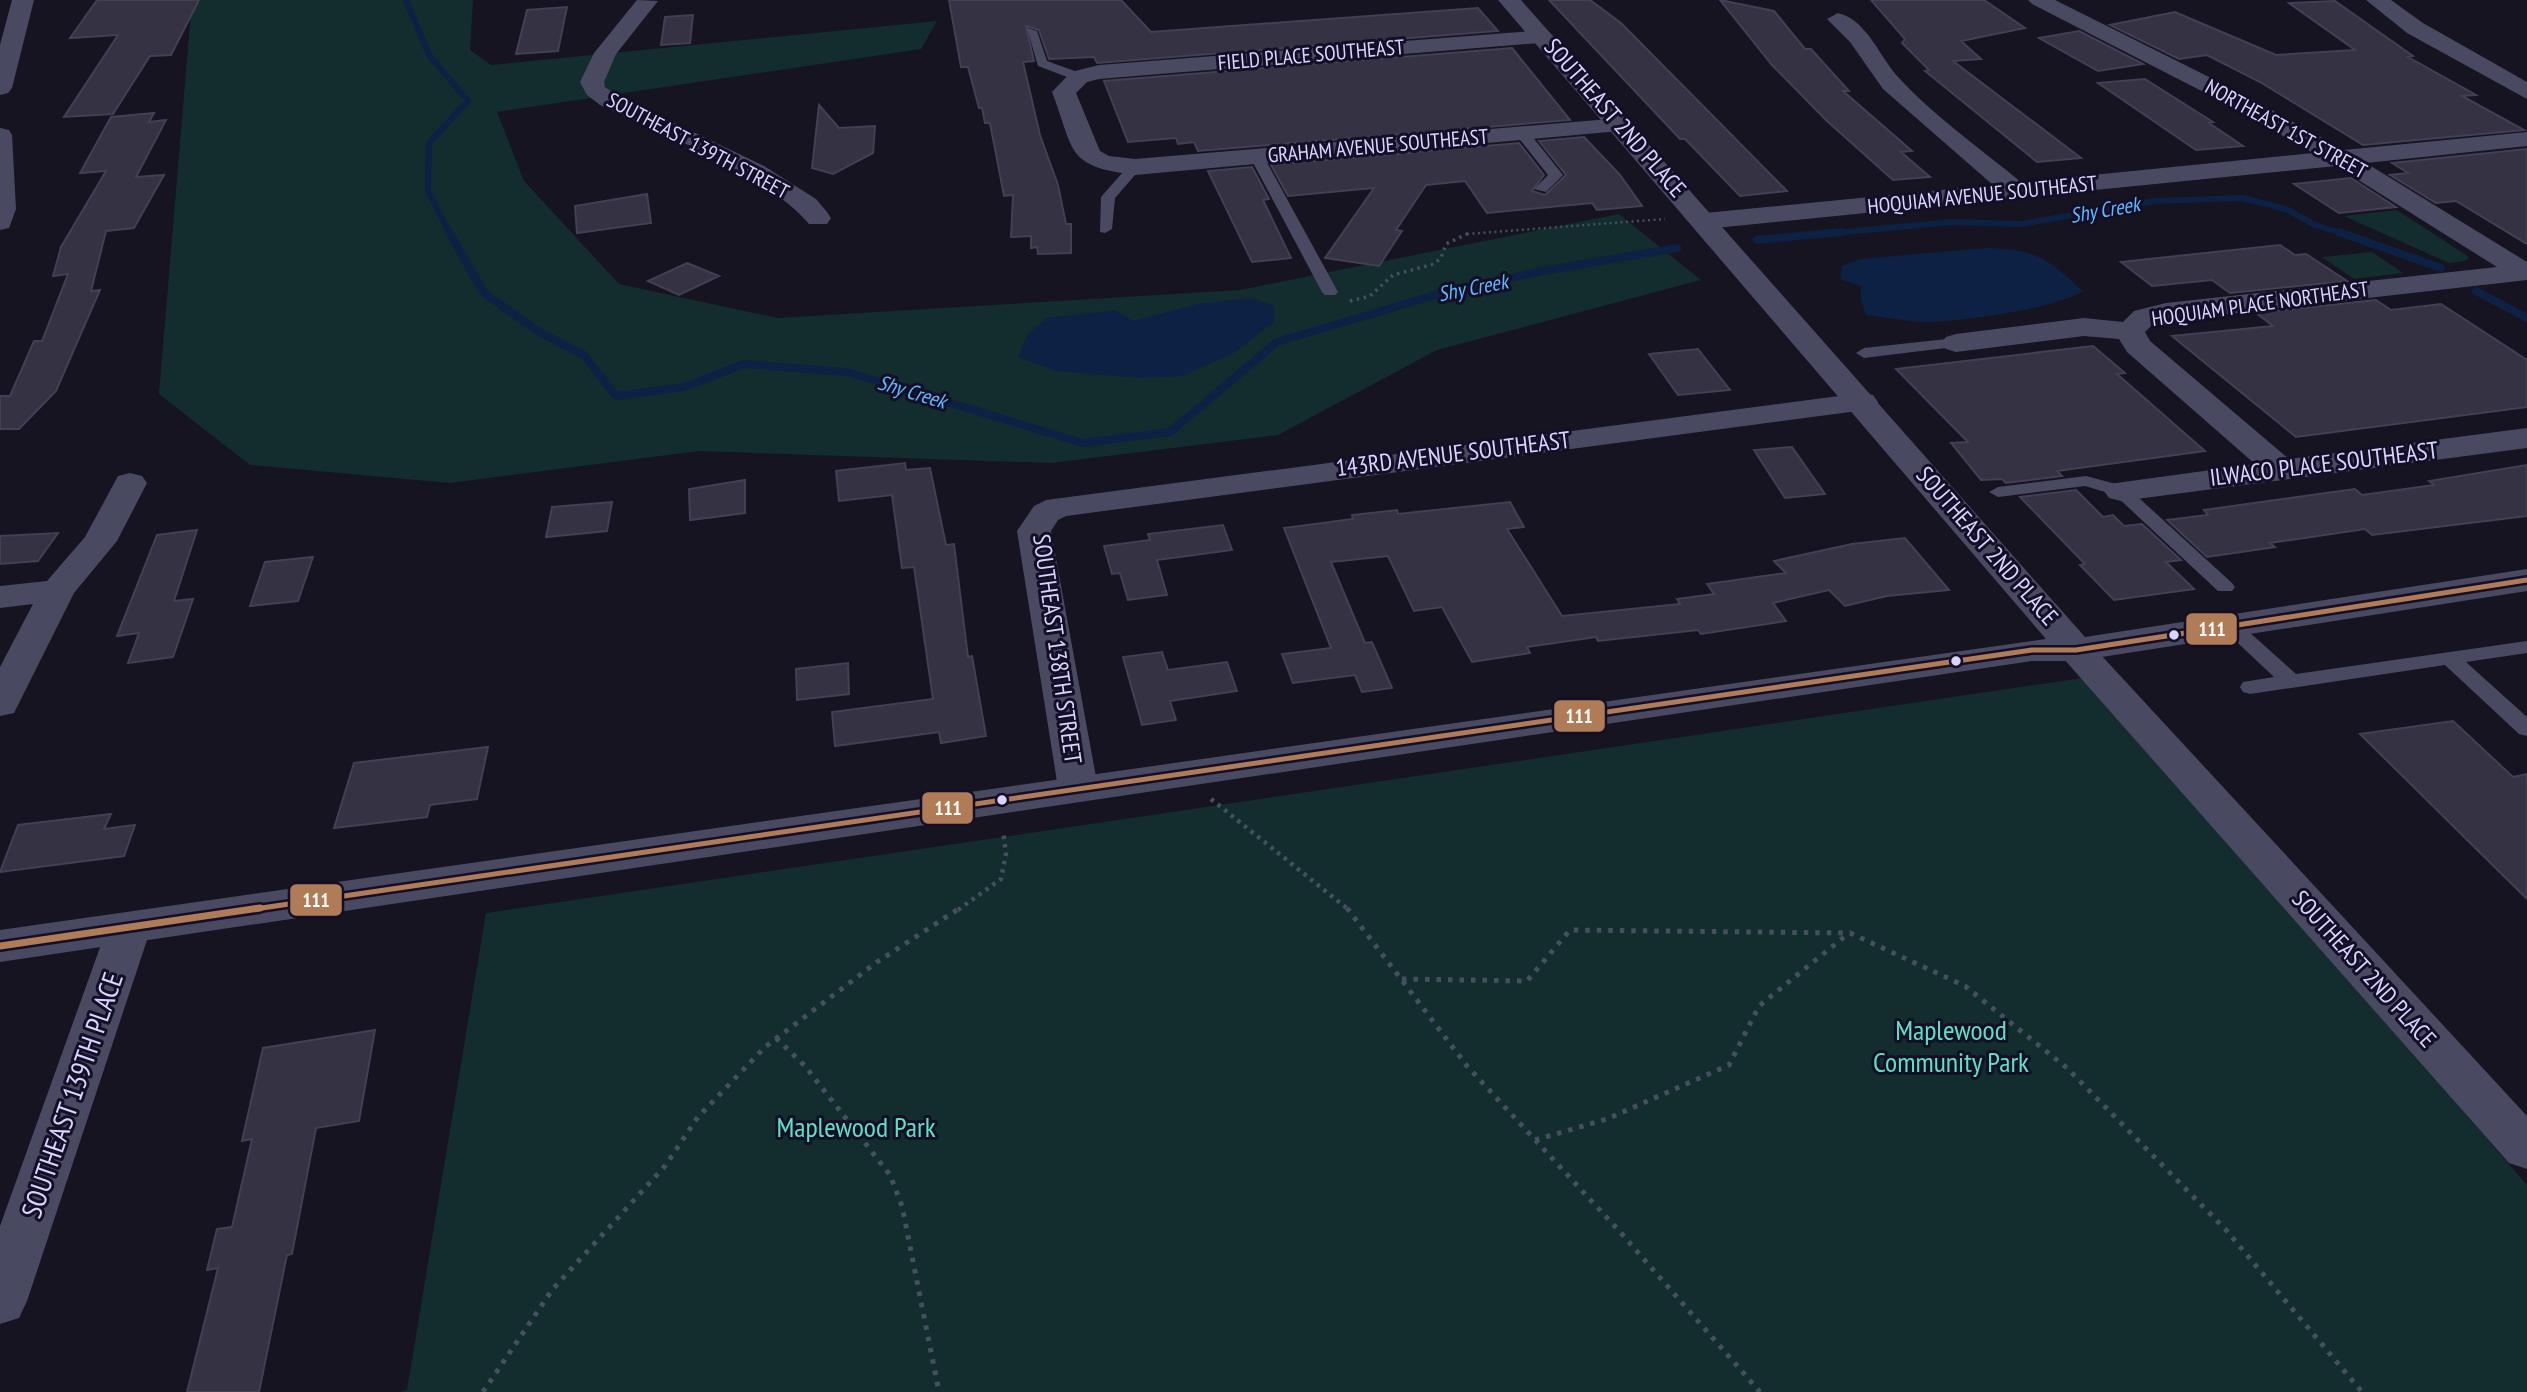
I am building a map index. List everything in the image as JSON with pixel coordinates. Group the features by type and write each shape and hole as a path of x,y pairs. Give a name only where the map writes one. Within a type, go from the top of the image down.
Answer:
{"street":[{"path":"0,88 23,0"},
{"name":"SOUTHEAST 139TH STREET","path":"651,0 604,53 592,82 595,90 608,100 749,169 789,193 818,218"},
{"name":"SOUTHEAST 2ND PLACE","path":"1509,0 1703,218 2076,650 2527,1149"},
{"name":"NORTHEAST 1ST STREET","path":"2039,0 2233,98 2341,158 2526,272"},
{"path":"2377,0 2415,28 2527,92"},
{"path":"1838,19 1858,37 1891,84 2017,192"},
{"name":"FIELD PLACE SOUTHEAST","path":"1079,77 1099,72 1544,37"},
{"name":"GRAHAM AVENUE SOUTHEAST","path":"1079,77 1064,92 1089,155 1103,163 1135,167 1621,125"},
{"path":"0,135 3,209 0,222"},
{"name":"HOQUIAM AVENUE SOUTHEAST","path":"1703,218 2017,192 2527,139"},
{"name":"HOQUIAM PLACE NORTHEAST","path":"1956,343 2084,327 2130,331 2144,317 2166,312 2526,272"},
{"path":"2130,331 2138,346 2281,470"},
{"name":"143RD AVENUE SOUTHEAST","path":"1046,513 1058,506 1084,502 1862,402"},
{"name":"ILWACO PLACE SOUTHEAST","path":"2120,491 2527,438"},
{"path":"0,704 58,590 100,541 130,483"},
{"name":"SOUTHEAST 138TH STREET","path":"1046,513 1034,531 1078,788"},
{"path":"0,946 2032,650 2076,650 2524,584"},
{"path":"0,597 58,590"},
{"name":"SOUTHEAST 139TH PLACE","path":"0,1301 129,928"}],"lane":[{"path":"1031,31 1042,63 1079,77"},
{"path":"1522,134 1556,175 1541,188"},
{"path":"1257,157 1330,292"},
{"path":"1105,229 1108,197 1135,167"},
{"path":"1864,353 1956,343"},
{"path":"1998,492 2087,481 2120,491 2225,587"},
{"path":"2231,626 2291,681"},
{"path":"2250,687 2527,647"},
{"path":"2449,658 2527,729"}],"path":[{"path":"1330,292 1336,302 1370,296 1393,275 1434,264 1441,258 1446,244 1471,232 1703,218"},
{"path":"1206,795 1348,909 1467,1066 1760,1392"},
{"path":"483,1392 552,1290 666,1166 698,1117 776,1038 842,988 1001,879 1006,854 1002,818"},
{"path":"1402,979 1527,982 1570,930 1850,933 1965,986 2067,1068 2226,1230 2362,1392"},
{"path":"1535,1140 1607,1119 1729,1065 1759,1006 1850,933"},
{"path":"776,1038 805,1066 890,1175 902,1206 939,1392"}],"green space":[{"path":"192,0 473,0 470,50 491,65 937,21 921,49 497,112 524,181 619,284 777,318 1240,290 1619,214 1701,280 1437,350 1278,435 1051,463 699,451 450,483 250,465 159,394"},
{"path":"2397,210 2469,257 2465,261 2449,263 2344,216"},
{"path":"2372,252 2403,273 2354,279 2322,257"},
{"name":"Maplewood Community Park","path":"2089,677 2527,1185 2527,1392 400,1392 407,1390 486,913"}],"water":[{"path":"1985,248 2017,250 2039,257 2083,291 2053,303 2012,312 1951,321 1919,322 1866,315 1861,300 1861,286 1840,279 1842,266 1860,259"},
{"path":"1251,298 1274,306 1275,321 1235,352 1183,376 1140,378 1056,371 1018,357 1028,334 1047,318 1115,310 1133,321 1198,304"}],"building":[{"path":"97,0 199,0 171,55 150,56 113,114 64,117 118,35 70,38"},
{"path":"949,0 1121,0 1151,32 1478,8 1498,31 1097,63 1094,57 1049,59 1039,30 1026,26 1034,61 1023,62 1040,135 1058,185 1066,224 1071,224 1071,253 1038,254 1037,247 1031,248 1031,236 1011,237 1013,195 1004,196 990,123 985,123 982,108 979,108 968,67 961,67"},
{"path":"1549,0 1590,0 1621,23 1787,191 1740,196 1685,139 1680,139"},
{"path":"1720,0 1774,11 1805,49 1811,49 1849,91 1843,91 1912,151 1901,152 1930,177 1893,180 1827,121 1772,65"},
{"path":"1871,0 1984,0 2025,28 1961,41 1981,59 1953,61 2081,158 2037,162 1925,71 1929,70 1902,43 1905,39"},
{"path":"2335,1 2413,56 2408,57 2476,95 2462,96 2524,130 2363,145 2260,82 2207,55 2179,59 2110,25 2175,12 2276,55 2355,50 2289,3"},
{"path":"567,7 558,51 516,54 527,10"},
{"path":"693,15 690,43 661,45 665,17"},
{"path":"2079,31 2143,64 2098,71 2039,38"},
{"path":"1512,48 1570,120 1198,151 1194,142 1178,144 1176,138 1128,142 1104,81"},
{"path":"2145,79 2213,122 2209,123 2243,146 2196,150 2098,83"},
{"path":"819,105 839,128 875,126 873,153 833,174 812,168"},
{"path":"154,113 149,122 166,120 136,177 164,175 134,228 106,231 91,291 100,290 56,391 19,429 0,429 0,396 10,396 34,341 42,341 68,274 53,276 61,247 106,171 80,173 111,117"},
{"path":"1584,137 1620,175 1642,206 1597,210 1592,203 1487,213 1465,181 1426,185 1396,230 1402,231 1379,266 1325,258 1374,188 1288,196 1271,165 1519,143 1544,175 1532,191 1545,195 1566,175 1539,141"},
{"path":"2527,149 2527,244 2456,201 2436,203 2390,175 2408,173 2392,163"},
{"path":"1252,167 1269,199 1263,200 1291,258 1252,262 1208,171"},
{"path":"2351,178 2396,207 2339,213 2294,184"},
{"path":"647,194 651,223 577,233 575,206"},
{"path":"2280,245 2295,255 2306,254 2347,281 2230,293 2212,280 2152,286 2121,262"},
{"path":"687,263 719,276 679,295 648,281"},
{"path":"2376,300 2391,310 2441,304 2527,360 2527,407 2296,437 2172,336 2273,326 2256,313"},
{"path":"2093,346 2125,373 2117,374 2205,451 2057,471 2062,476 2006,483 2002,479 1981,480 1951,443 1968,442 1896,369"},
{"path":"1698,349 1730,390 1678,395 1649,354"},
{"path":"1792,447 1825,494 1785,498 1754,450"},
{"path":"905,463 906,470 930,468 946,545 954,544 968,657 972,656 986,736 941,743 939,732 835,746 832,712 933,699 914,567 902,568 892,495 839,501 836,471"},
{"path":"2527,465 2527,516 2372,535 2365,529 2270,543 2275,547 2207,557 2167,520 2208,515 2204,510 2355,489 2362,495 2434,485 2429,481"},
{"path":"745,480 745,513 690,520 689,489"},
{"path":"2076,490 2103,517 2113,515 2124,526 2142,524 2181,560 2166,562 2194,589 2114,600 2080,565 2085,564 2020,497"},
{"path":"612,502 607,531 546,537 552,507"},
{"path":"1510,502 1524,527 1507,529 1562,616 1680,604 1677,599 1714,594 1707,584 1786,573 1774,561 1852,544 1905,538 1949,590 1887,596 1845,606 1829,590 1773,603 1786,621 1701,634 1698,630 1598,641 1596,637 1527,647 1530,653 1472,662 1442,607 1414,611 1388,556 1331,562 1365,643 1372,642 1392,688 1362,692 1355,675 1293,683 1282,654 1331,648 1284,528 1353,519 1352,515 1397,510 1398,514"},
{"path":"1223,525 1232,550 1157,560 1167,595 1128,600 1120,573 1112,574 1104,546 1150,540 1148,534"},
{"path":"197,530 174,601 193,599 173,657 128,663 139,633 117,636 157,535"},
{"path":"58,533 38,561 0,564 0,536"},
{"path":"313,557 298,601 250,606 265,562"},
{"path":"1162,652 1168,670 1227,662 1237,691 1170,701 1176,720 1142,725 1123,657"},
{"path":"848,663 849,694 797,700 796,669"},
{"path":"2453,721 2513,777 2527,774 2527,899 2360,734"},
{"path":"488,747 477,799 430,805 427,817 334,828 354,763"},
{"path":"111,814 104,829 135,825 124,856 0,872 18,825"},
{"path":"375,1030 359,1121 316,1128 292,1254 287,1255 259,1392 187,1392 218,1268 207,1270 217,1229 232,1227 252,1139 242,1141 263,1048"}],"waterway":[{"name":"Shy Creek","path":"406,0 429,55 468,101 429,143 428,191 450,234"},
{"name":"Shy Creek","path":"1823,234 1952,222 2021,224 2154,201 2243,198 2286,209 2315,225 2343,233"},
{"name":"Shy Creek","path":"449,232 484,293 539,332 584,355 616,396 684,387 744,364 847,372 1083,443 1170,432 1277,342 1432,296 1537,272 1677,248"},
{"name":"Shy Creek","path":"1757,240 1842,232"},
{"name":"Shy Creek","path":"2339,232 2343,233"},
{"name":"Shy Creek","path":"2343,233 2441,268"},
{"name":"Shy Creek","path":"2476,291 2527,318"}],"transit line":[{"name":"111","path":"0,946 2032,650 2076,650 2527,580"}],"park label":[{"name":"Maplewood Park","path":"856,1127"}]}
